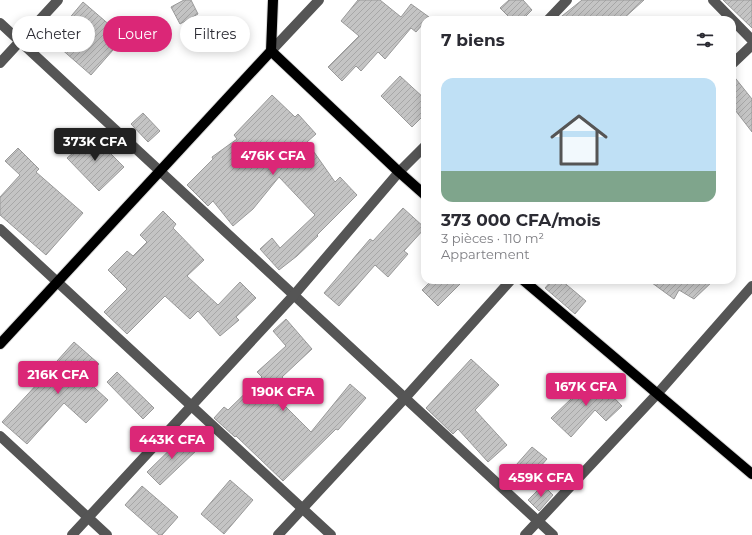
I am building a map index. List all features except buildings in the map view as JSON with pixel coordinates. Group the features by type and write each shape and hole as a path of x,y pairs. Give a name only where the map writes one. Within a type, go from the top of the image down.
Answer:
{"main road":[{"path":"0,344 271,51 272,0"},
{"path":"271,51 421,191"},
{"path":"528,284 752,474"}],"street":[{"path":"43,16 58,0"},
{"path":"271,51 319,0"},
{"path":"552,16 567,0"},
{"path":"713,0 729,16"},
{"path":"0,23 12,34"},
{"path":"736,24 752,40"},
{"path":"736,60 752,45"},
{"path":"0,63 12,50"},
{"path":"32,52 553,535"},
{"path":"72,535 294,295 399,172 421,150"},
{"path":"0,228 331,535"},
{"path":"278,535 405,398 507,284"},
{"path":"526,535 658,393 752,286"},
{"path":"0,436 107,535"}]}
